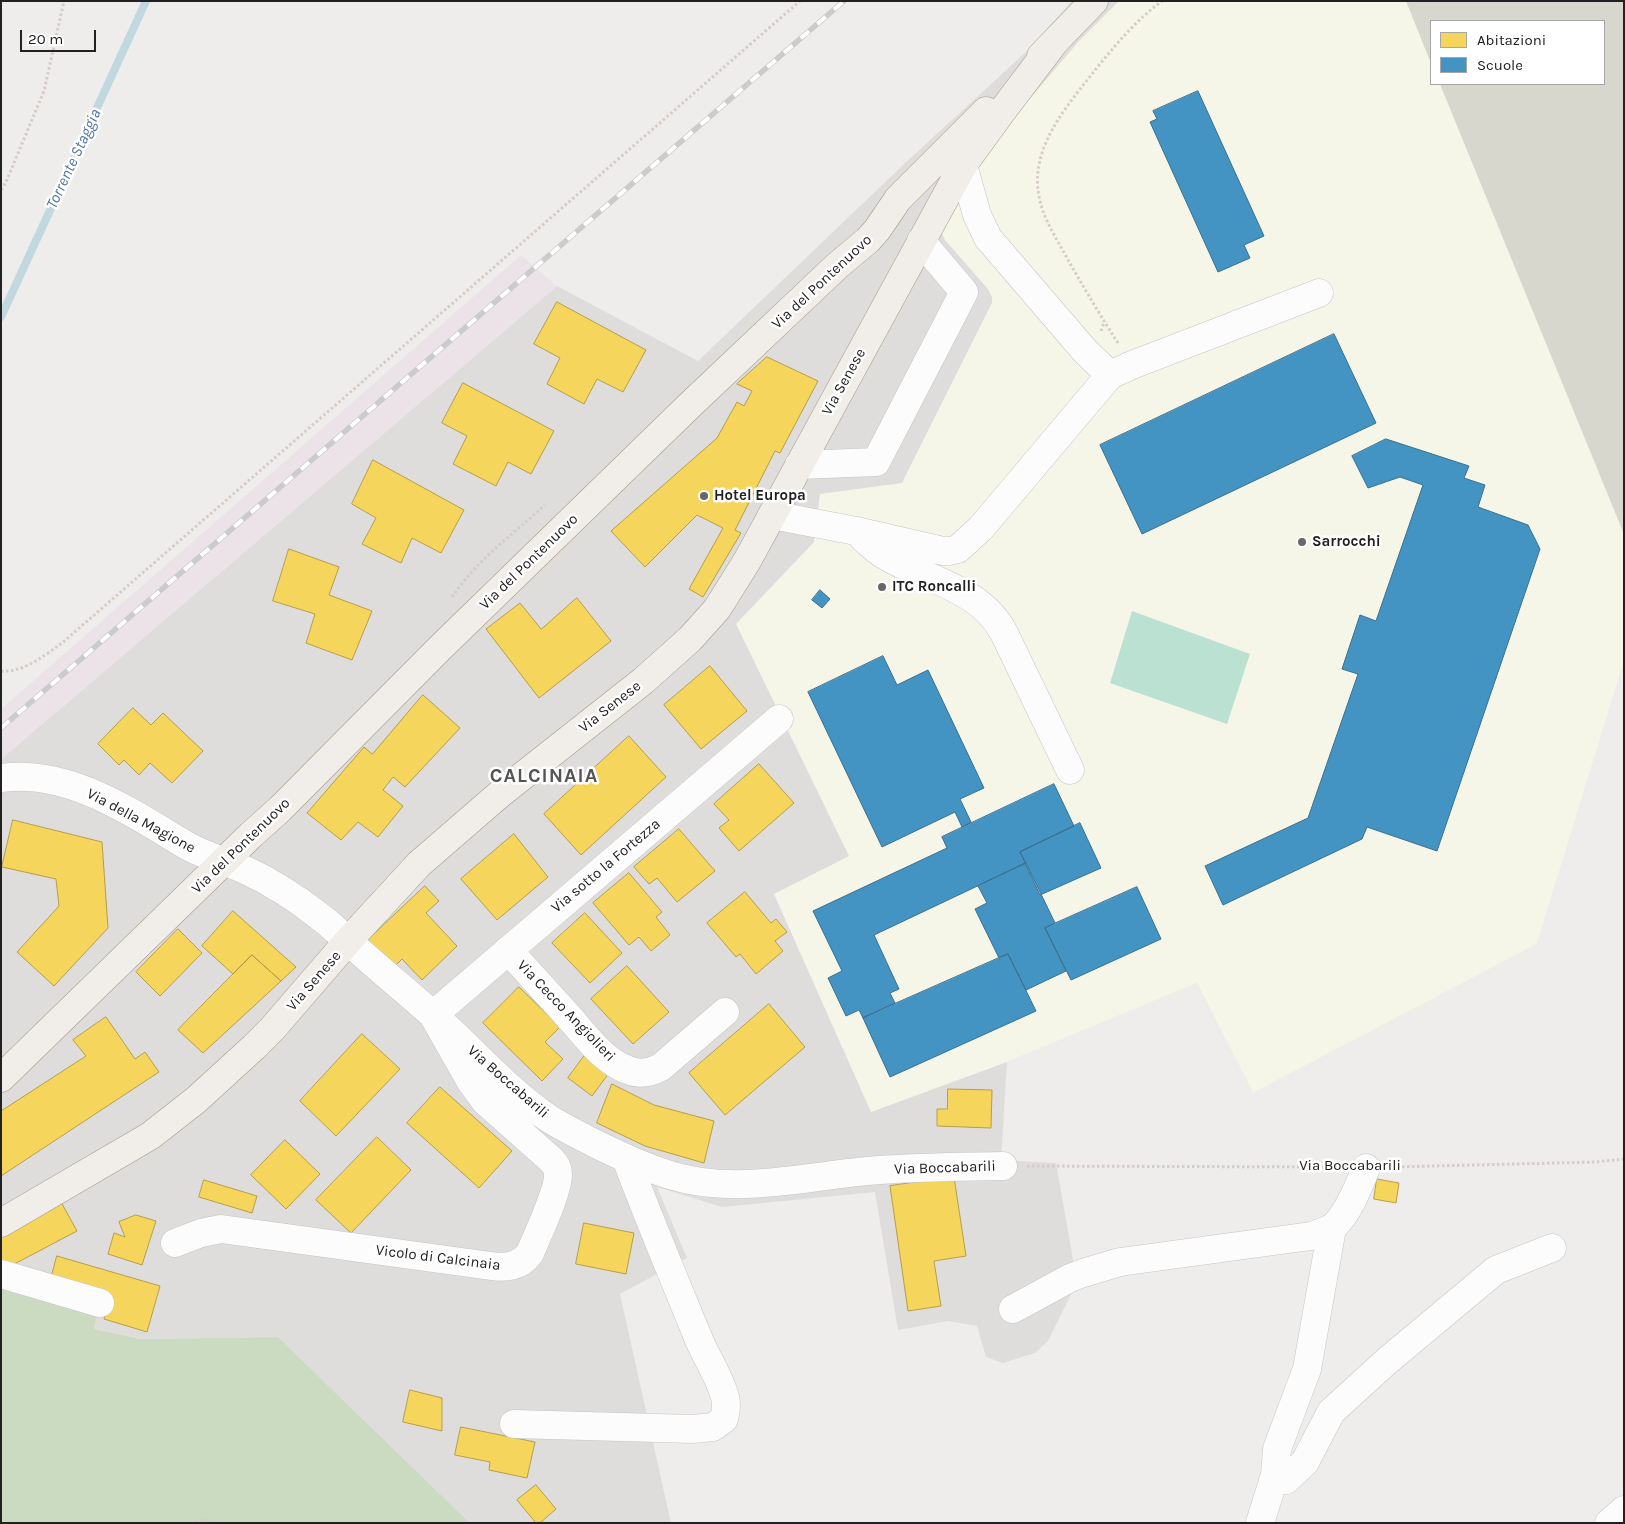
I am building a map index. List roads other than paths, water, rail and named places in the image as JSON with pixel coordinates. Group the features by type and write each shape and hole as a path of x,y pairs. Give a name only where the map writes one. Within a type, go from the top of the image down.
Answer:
{"main road":[{"path":"1053,44 1094,1"},
{"name":"Via Senese","path":"1,1223 150,1136 196,1100 254,1048 402,882 447,839 501,793 643,681 690,638 717,609 772,515 964,165 1053,44"},
{"name":"Via del Pontenuovo","path":"1,1078 690,405 837,266 868,240 898,199 1053,44"},
{"path":"886,215 903,218 911,227 911,237 903,274"}],"street":[{"path":"964,165 976,215 988,238 1085,351 1121,370"},
{"path":"799,465 876,462 964,292 921,241"},
{"path":"772,515 934,550 950,551 958,549 981,528 1121,370 1319,293"},
{"path":"856,532 885,556 943,582 977,601 991,613 1000,625 1070,770"},
{"path":"958,549 958,558 964,575 977,601"},
{"name":"Via sotto la Fortezza","path":"433,1014 779,719"},
{"name":"Via della Magione","path":"1,778 25,776 63,782 126,810 188,846 253,874 295,898 348,941"},
{"name":"Via Boccabarili","path":"348,941 433,1014 507,1085 540,1112 578,1135 626,1158 672,1176 714,1184 758,1182 906,1168 1003,1166"},
{"name":"Via Cecco Angiolieri","path":"508,950 595,1046 613,1062 628,1070 646,1073 661,1067 725,1012"},
{"name":"Vicolo di Calcinaia","path":"175,1243 211,1230 233,1229 490,1266 515,1265 526,1258 530,1253 556,1188 557,1167 548,1156 485,1101 471,1082 433,1014"},
{"path":"514,1424 681,1429 713,1427 720,1424 724,1419 726,1406 722,1386 698,1337 626,1158"},
{"path":"1013,1309 1083,1272 1120,1262 1311,1236 1332,1228 1342,1218 1366,1168"},
{"path":"1260,1523 1275,1475 1278,1449 1307,1369 1332,1228"},
{"path":"1275,1475 1286,1480 1306,1462 1331,1412 1387,1361 1496,1270 1552,1248"},
{"path":"1,1274 100,1303"},
{"path":"1608,1523 1624,1510"}],"waterway":[{"name":"Torrente Staggia","path":"1,317 146,1"}],"railway":[{"path":"1,728 844,1"}],"place":[{"name":"Hotel Europa","path":"704,496"},
{"name":"Sarrocchi","path":"1302,542"},
{"name":"ITC Roncalli","path":"882,587"}],"district":[{"name":"CALCINAIA","path":"544,776"}]}
